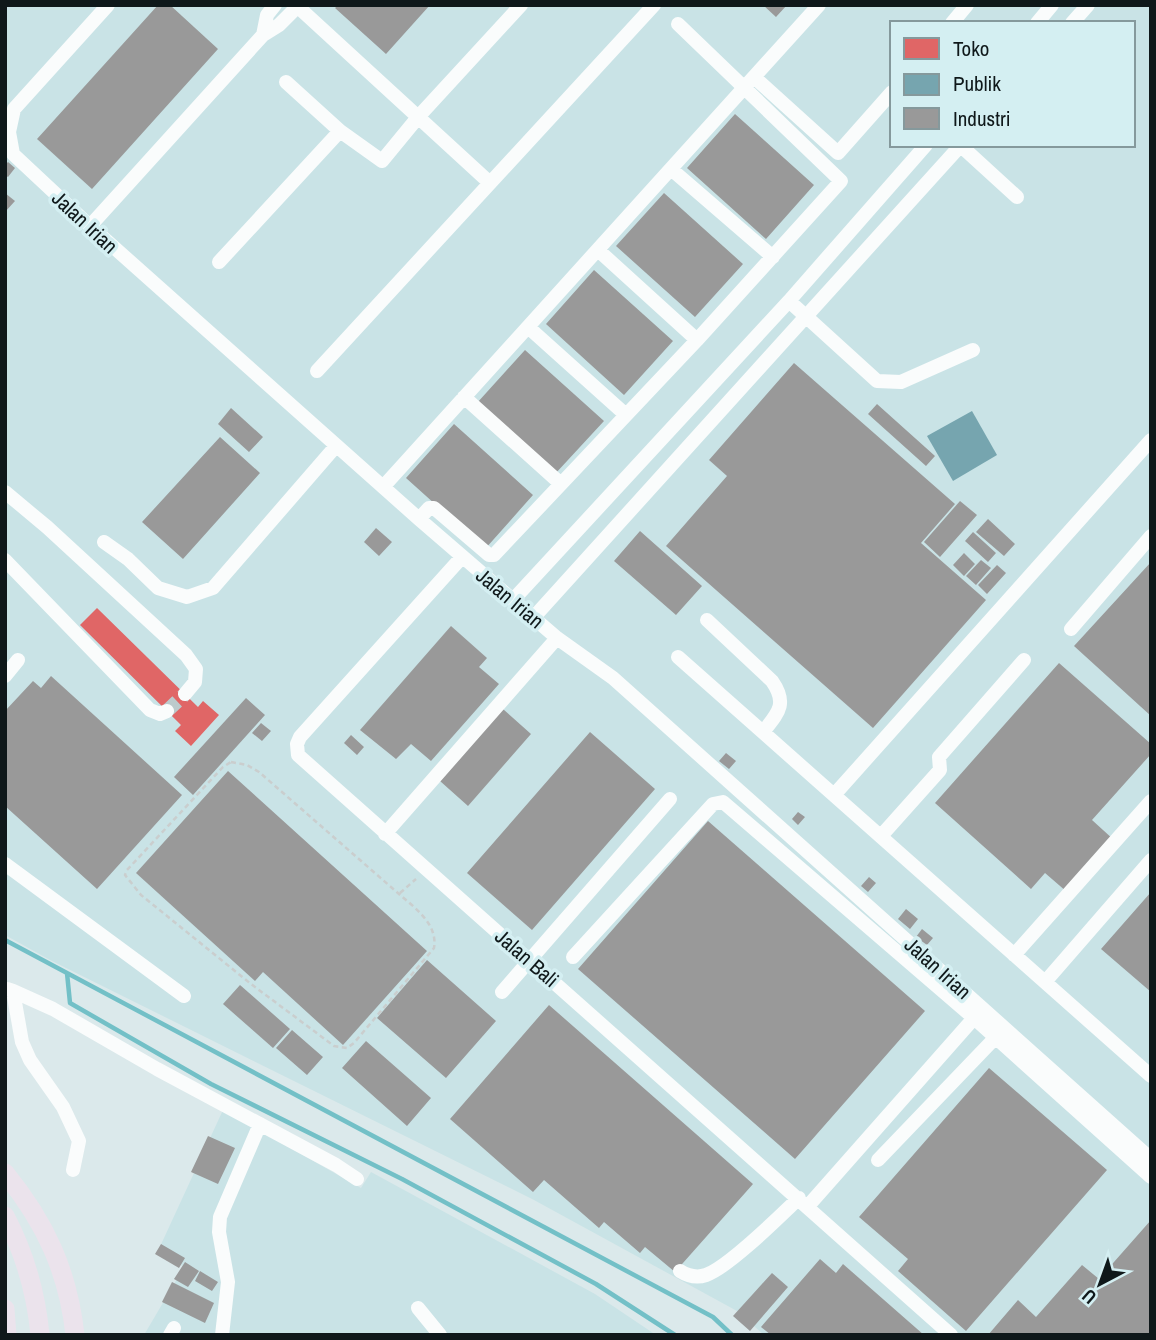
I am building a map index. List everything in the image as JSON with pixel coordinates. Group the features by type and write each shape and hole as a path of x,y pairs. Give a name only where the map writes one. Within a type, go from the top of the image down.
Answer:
{"highway":[{"path":"5,1172 38,1217 51,1243 67,1293 75,1335"},
{"path":"5,1216 19,1244 31,1280 40,1335"},
{"path":"5,1309 7,1335"}],"lane":[{"name":"Jalan Irian","path":"108,5 14,109 9,132 13,155 336,446 557,638 613,678 1151,1158"},
{"path":"286,82 340,131 382,161 419,116 521,5"},
{"path":"317,371 654,5"},
{"path":"383,487 819,5"},
{"path":"953,21 967,5"},
{"path":"1039,21 1052,5"},
{"path":"1074,21 1088,5"},
{"path":"90,226 263,35 279,25 298,6 491,183"},
{"path":"263,35 266,8"},
{"path":"266,8 279,25"},
{"path":"419,519 429,508 434,508 489,555 494,555 697,340 841,181 678,24"},
{"path":"754,77 838,153 890,94"},
{"path":"219,262 340,131"},
{"path":"513,600 789,301 924,147"},
{"path":"534,618 958,147"},
{"path":"962,147 1017,197"},
{"path":"671,169 773,257"},
{"path":"598,250 697,340"},
{"path":"789,301 877,380 901,382 973,351"},
{"path":"528,327 626,415"},
{"path":"464,397 561,484"},
{"path":"834,795 1151,440"},
{"path":"104,542 128,559 158,589 187,597 212,588 336,446"},
{"path":"5,492 186,655 196,669 195,682 185,694"},
{"path":"1071,629 1151,536"},
{"name":"Jalan Bali","path":"462,557 300,737 297,744 298,755 951,1335"},
{"path":"5,560 150,710 160,714 167,711"},
{"path":"707,621 772,681 779,692 780,708 763,732"},
{"path":"386,834 557,638"},
{"path":"678,657 1151,1076"},
{"path":"5,676 18,660"},
{"path":"881,836 940,770 939,757 1024,660"},
{"path":"502,992 670,799"},
{"path":"1014,955 1151,801"},
{"path":"573,957 713,803 723,803 974,1017 1151,1177"},
{"path":"1045,982 1151,860"},
{"path":"5,863 184,996"},
{"path":"9,990 53,1010 357,1179"},
{"path":"9,990 22,1042 30,1060 63,1107 79,1141 73,1170"},
{"path":"680,1271 701,1276 724,1265 803,1202 974,1017"},
{"path":"878,1160 996,1037"},
{"path":"222,1335 228,1282 219,1232 220,1217 260,1124"},
{"path":"418,1308 440,1335"}],"path":[{"path":"231,762 238,762 259,772 399,894 421,914 432,929 434,948 354,1043 347,1048 341,1048 334,1046 251,984 141,895 125,875 223,767 231,762"},
{"path":"399,894 426,870"}],"shaded area":[{"path":"5,5 1151,5 1151,1335 764,1335 737,1311 534,1200 52,961 5,935"},
{"path":"223,1110 361,1188 371,1172 595,1294 656,1335 144,1335 184,1267 158,1251"}],"building: Toko":[{"path":"97,608 198,707 203,701 219,715 191,746 175,731 181,725 80,625"}],"building: Publik":[{"path":"972,411 997,455 953,481 927,436"}],"building: Industri":[{"path":"158,5 170,5 218,49 92,189 37,139"},
{"path":"338,5 430,5 386,54 335,8"},
{"path":"763,5 787,5 776,17"},
{"path":"735,114 814,185 766,239 687,168"},
{"path":"8,162 15,168 8,177 5,175 5,165"},
{"path":"5,193 15,201 5,212"},
{"path":"664,193 743,264 695,317 616,246"},
{"path":"594,270 673,341 624,395 546,324"},
{"path":"525,350 604,421 555,474 477,403"},
{"path":"794,363 955,504 921,543 986,600 873,728 666,546 727,476 709,460"},
{"path":"877,404 935,456 926,466 868,414"},
{"path":"231,408 263,437 249,452 218,424"},
{"path":"454,424 533,495 485,549 406,478"},
{"path":"220,437 260,473 183,559 142,522"},
{"path":"960,501 977,515 940,557 924,542"},
{"path":"988,519 1015,544 1004,556 976,532"},
{"path":"376,528 392,542 379,556 364,542"},
{"path":"640,531 702,586 676,615 614,561"},
{"path":"973,532 996,553 988,562 965,541"},
{"path":"964,553 975,564 964,576 953,565"},
{"path":"981,560 991,568 976,585 966,576"},
{"path":"1151,562 1151,716 1074,646"},
{"path":"997,565 1006,573 987,594 978,585"},
{"path":"451,626 487,658 479,667 499,684 431,761 411,744 396,759 360,730"},
{"path":"1059,663 1151,744 1151,754 1092,820 1114,840 1067,892 1045,873 1031,889 935,803"},
{"path":"51,676 182,795 97,889 5,806 5,711 33,681 41,688"},
{"path":"246,698 265,715 193,795 174,777"},
{"path":"503,709 531,734 468,806 440,781"},
{"path":"261,723 271,731 262,741 252,733"},
{"path":"590,732 655,789 532,930 467,873"},
{"path":"351,735 364,747 357,755 344,743"},
{"path":"726,753 736,761 729,769 719,761"},
{"path":"228,771 427,951 343,1045 263,972 255,981 136,873"},
{"path":"798,812 805,817 798,825 792,819"},
{"path":"708,821 925,1011 795,1159 578,969"},
{"path":"869,877 876,883 868,892 861,886"},
{"path":"1151,892 1151,992 1101,949"},
{"path":"906,909 918,919 910,929 898,919"},
{"path":"922,929 933,938 927,945 916,937"},
{"path":"427,960 496,1021 446,1078 377,1018"},
{"path":"240,985 290,1029 273,1048 223,1004"},
{"path":"549,1005 753,1184 675,1272 645,1247 640,1253 604,1222 599,1228 544,1180 533,1192 450,1119"},
{"path":"292,1030 323,1057 307,1075 276,1048"},
{"path":"366,1041 431,1098 407,1126 342,1068"},
{"path":"989,1068 1107,1170 966,1331 898,1271 908,1259 859,1217"},
{"path":"208,1136 235,1148 218,1184 191,1172"},
{"path":"1151,1220 1151,1335 988,1335 1018,1300 1036,1317 1082,1265 1099,1279"},
{"path":"161,1244 185,1258 179,1268 155,1254"},
{"path":"820,1259 836,1273 843,1264 924,1335 771,1335 761,1327"},
{"path":"185,1262 199,1271 188,1287 174,1279"},
{"path":"200,1271 218,1282 212,1291 195,1281"},
{"path":"772,1273 788,1287 750,1331 733,1316"},
{"path":"172,1282 214,1303 205,1323 162,1302"}],"waterway":[{"path":"5,940 713,1317 732,1335"},
{"path":"67,973 70,1003 211,1084 402,1179 596,1284 675,1335"}],"tunnel":[{"path":"167,711 185,694"}]}
